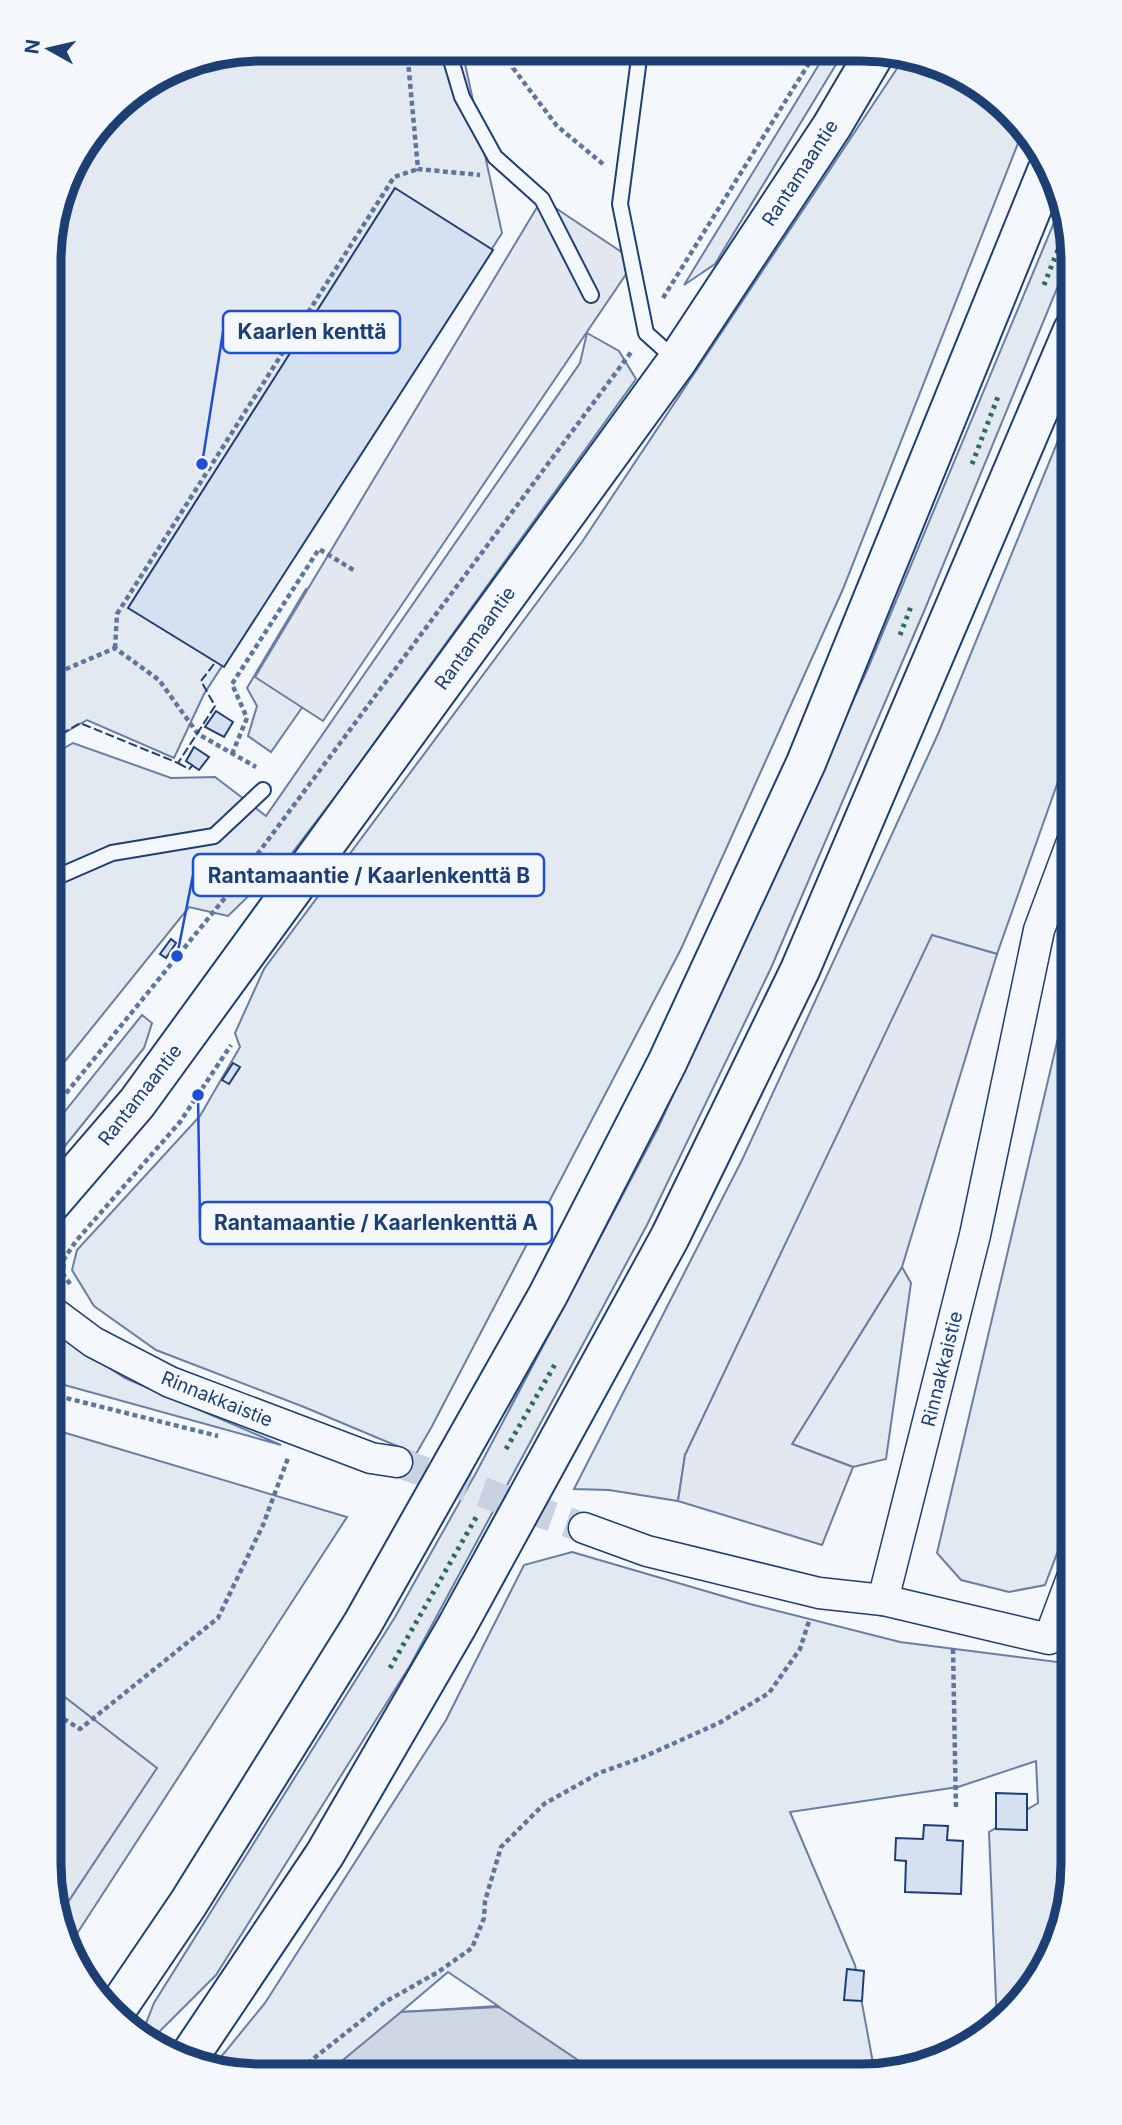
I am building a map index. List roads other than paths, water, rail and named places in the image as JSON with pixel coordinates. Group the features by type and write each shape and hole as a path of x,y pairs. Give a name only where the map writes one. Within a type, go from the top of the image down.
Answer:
{"main road":[{"name":"Rantamaantie","path":"61,1191 144,1094 677,361 832,126 870,62"},
{"path":"120,2005 188,1904 363,1623 548,1295 660,1076 806,764 1043,181"},
{"path":"193,2052 325,1854 457,1626 670,1237 800,970 1061,358"}],"street":[{"name":"Rinnakkaistie","path":"883,1600 975,1235 1040,930 1061,878"},
{"name":"Rinnakkaistie","path":"61,1318 93,1342 170,1382 371,1458 397,1462"},
{"path":"584,1528 647,1551 819,1593 883,1600 1049,1639 1060,1609"}],"lane":[{"path":"639,61 620,204 646,332 677,361"},
{"path":"451,62 462,97 495,157 542,199 591,295"},
{"path":"61,875 112,853 214,836 263,790"}],"tunnel":[{"path":"397,1462 584,1528"}],"place":[{"name":"Kaarlen kenttä","path":"202,464"},
{"name":"Rantamaantie / Kaarlenkenttä B","path":"177,956"},
{"name":"Rantamaantie / Kaarlenkenttä A","path":"198,1095"}]}
